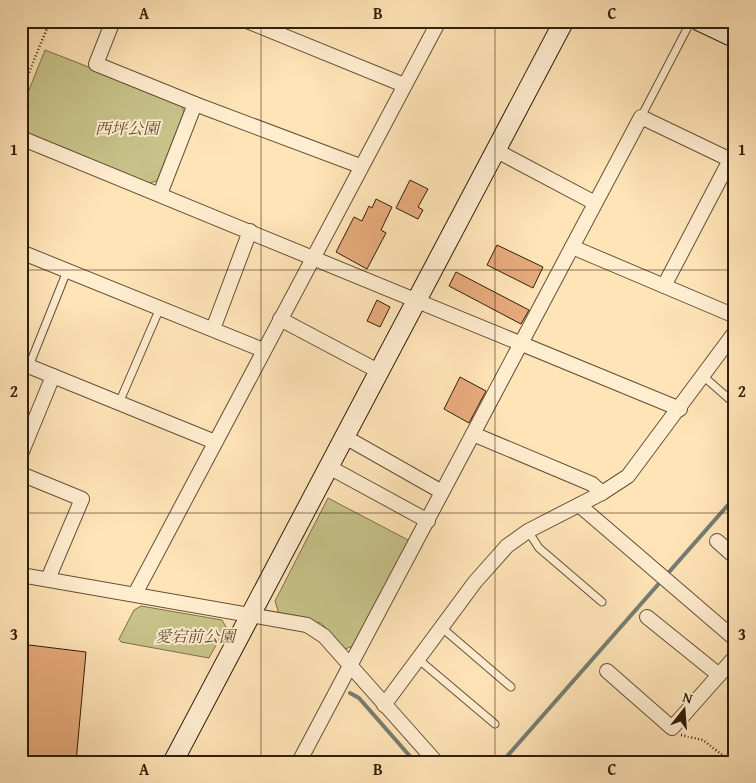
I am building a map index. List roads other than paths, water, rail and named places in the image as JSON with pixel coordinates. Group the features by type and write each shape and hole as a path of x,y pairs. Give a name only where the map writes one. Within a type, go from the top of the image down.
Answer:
{"street":[{"path":"113,21 96,64 195,104 360,166"},
{"path":"247,21 404,85"},
{"path":"135,594 360,166 439,21"},
{"path":"173,762 564,21"},
{"path":"699,21 735,38"},
{"path":"160,194 195,104"},
{"path":"299,762 523,343 641,117 732,161 664,286"},
{"path":"21,138 680,409"},
{"path":"496,150 595,203"},
{"path":"213,329 250,231"},
{"path":"572,247 735,316"},
{"path":"21,252 263,350"},
{"path":"280,319 380,372"},
{"path":"384,705 475,582 507,546 528,531 602,493 628,476 680,409 735,332"},
{"path":"25,364 215,442"},
{"path":"21,454 53,376"},
{"path":"473,434 592,484 602,493"},
{"path":"345,437 442,492"},
{"path":"329,467 428,521"},
{"path":"21,474 82,499 48,579"},
{"path":"579,505 735,639"},
{"path":"717,541 735,557"},
{"path":"21,575 250,616 307,624 324,636 436,762"},
{"path":"647,617 719,675"},
{"path":"607,671 672,728 735,657"}],"lane":[{"path":"641,117 691,21"},
{"path":"25,364 67,271"},
{"path":"119,402 160,308"},
{"path":"703,376 735,404"},
{"path":"528,531 539,548 602,602"},
{"path":"442,627 511,687"},
{"path":"418,659 496,724"}],"waterway":[{"path":"502,762 735,497"},
{"path":"350,693 359,698 415,762"}],"park label":[{"name":"西坪公園","path":"127,128"},
{"name":"愛宕前公園","path":"195,636"}]}
